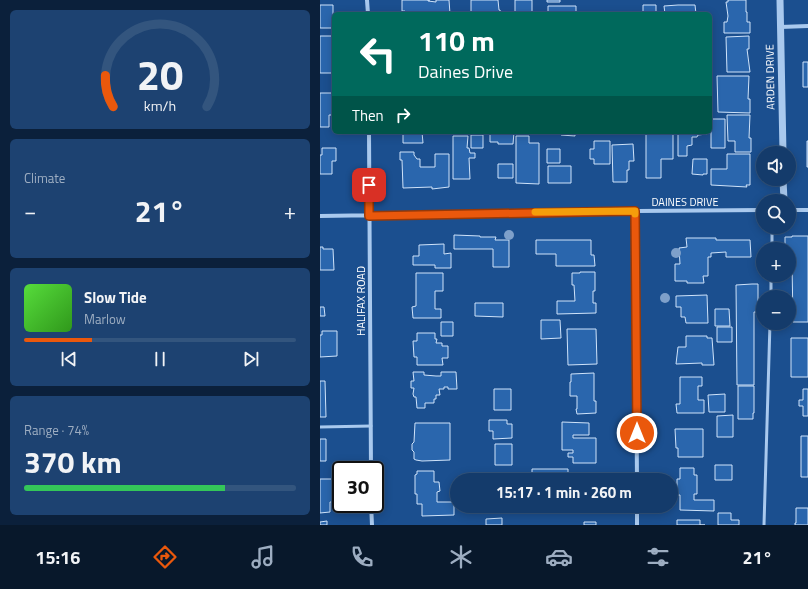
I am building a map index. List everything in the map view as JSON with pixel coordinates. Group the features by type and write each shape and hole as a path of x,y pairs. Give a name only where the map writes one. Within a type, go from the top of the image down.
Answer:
{"street":[{"path":"367,0 368,12"},
{"name":"ARDEN DRIVE","path":"780,0 783,146"},
{"path":"780,27 808,26"},
{"name":"HALIFAX ROAD","path":"369,134 371,461"},
{"name":"DAINES DRIVE","path":"320,216 756,210"},
{"path":"796,210 808,210"},
{"path":"635,211 637,473"},
{"path":"372,513 372,525"},
{"path":"637,513 638,525"}],"lane":[{"path":"764,525 770,330"},
{"path":"320,427 371,426"}],"building":[{"path":"402,0 428,0 436,2 436,0 449,0 450,12 402,11"},
{"path":"471,0 498,0 500,12 471,12"},
{"path":"515,0 532,0 532,12 515,12"},
{"path":"547,0 560,0 560,2 547,2"},
{"path":"728,0 746,0 747,22 750,22 750,33 724,33 724,22 727,22 728,16 726,2 728,2"},
{"path":"320,5 333,5 332,28 320,28"},
{"path":"643,5 656,5 656,12 643,12"},
{"path":"695,5 696,12 665,12 664,6"},
{"path":"548,6 576,6 576,12 548,12"},
{"path":"320,36 332,36 332,73 320,73"},
{"path":"749,36 749,49 747,49 750,72 727,72 726,37"},
{"path":"803,62 808,62 808,87 803,87"},
{"path":"717,76 749,76 748,99 750,99 750,113 718,112"},
{"path":"320,93 332,93 332,115 329,115 329,127 320,127"},
{"path":"727,115 750,115 749,138 751,138 751,152 735,152 735,141 728,141"},
{"path":"712,119 725,119 725,148 711,148"},
{"path":"403,134 422,134 423,143 403,143"},
{"path":"490,134 514,134 513,144 498,144 498,142 490,142"},
{"path":"575,134 575,136 561,135"},
{"path":"646,134 673,134 673,159 661,159 661,178 646,178"},
{"path":"678,134 707,134 692,137 692,145 687,146 687,156 678,156"},
{"path":"471,135 483,135 483,148 471,148"},
{"path":"453,136 468,136 467,148 469,148 470,153 475,153 475,158 469,158 470,179 453,179"},
{"path":"516,136 529,136 529,143 539,143 539,184 516,183"},
{"path":"594,141 610,141 610,164 594,164 594,159 590,159 590,149 594,149"},
{"path":"808,141 808,167 807,167"},
{"path":"633,144 634,161 629,161 627,182 613,182 612,145"},
{"path":"322,148 336,148 336,161 332,161 332,174 320,174 320,155 322,155"},
{"path":"547,149 560,149 560,163 547,163"},
{"path":"400,152 414,152 417,159 420,159 420,167 435,167 435,154 449,154 449,187 432,189 432,187 403,188 402,160 400,160"},
{"path":"727,154 750,154 750,185 746,185 747,187 711,185 711,169 727,169"},
{"path":"693,159 707,159 707,174 692,174"},
{"path":"498,164 513,164 513,178 498,178"},
{"path":"548,166 571,166 571,183 548,183"},
{"path":"454,235 496,237 495,240 509,240 509,267 493,267 493,249 454,249"},
{"path":"808,236 808,322 796,322 796,290 792,290 792,282 796,282 796,242 785,242 785,237"},
{"path":"686,238 750,240 751,257 726,257 726,252 711,253 711,257 708,257 708,276 703,276 704,283 675,281 675,264 680,264 679,248 687,247"},
{"path":"536,240 591,240 591,255 594,255 595,266 556,266 556,254 536,254"},
{"path":"444,244 444,254 451,253 451,268 435,268 435,265 413,265 413,256 419,256 419,245"},
{"path":"320,247 323,247 323,249 333,249 334,270 320,270"},
{"path":"595,272 595,291 593,291 593,303 596,303 596,313 557,314 557,301 575,301 574,285 572,285 572,273"},
{"path":"416,273 443,273 443,291 435,291 435,309 441,309 441,318 413,318 412,307 416,306"},
{"path":"758,284 758,290 756,290 756,312 754,312 754,385 737,385 736,285"},
{"path":"707,295 708,323 686,323 685,317 681,317 681,307 676,307 676,296"},
{"path":"475,303 503,303 503,317 475,316"},
{"path":"320,307 324,307 325,316 320,316"},
{"path":"715,309 729,309 730,326 715,326"},
{"path":"541,320 560,320 561,338 541,339"},
{"path":"441,322 453,322 453,336 441,336"},
{"path":"717,327 732,327 732,342 717,342"},
{"path":"567,329 596,329 597,364 568,365"},
{"path":"322,331 337,331 337,356 320,357 320,335 322,335"},
{"path":"417,333 435,333 435,339 437,339 436,343 442,343 442,346 448,346 448,358 442,358 443,365 417,365 417,357 414,357 413,341 417,341"},
{"path":"686,336 707,336 707,338 712,338 714,365 702,365 702,363 676,364 678,347 686,347"},
{"path":"791,338 808,338 808,377 791,377"},
{"path":"413,372 424,372 424,375 441,376 441,372 456,372 457,389 448,389 448,387 444,387 444,389 439,389 440,395 436,395 434,403 425,403 425,408 417,408 416,397 414,397 413,394 414,388 411,388 411,381 414,381"},
{"path":"594,373 594,401 596,401 596,413 577,414 577,396 570,396 571,374"},
{"path":"680,377 702,377 702,386 698,386 698,400 704,400 704,413 677,413 676,404 680,404"},
{"path":"320,381 325,381 326,417 320,417"},
{"path":"738,386 754,386 753,419 738,419"},
{"path":"494,389 511,389 511,410 494,410"},
{"path":"803,389 808,389 808,416 803,416 803,406 799,406 799,400 803,400"},
{"path":"725,394 725,412 709,412 708,395"},
{"path":"733,415 733,437 717,437 717,416"},
{"path":"489,420 507,420 507,424 512,424 512,438 493,439 493,431 489,431"},
{"path":"562,422 589,423 589,435 573,435 573,438 596,438 596,463 573,463 573,457 568,457 568,453 573,453 573,450 562,450"},
{"path":"415,423 450,423 450,460 422,461 414,459 412,444 414,442"},
{"path":"675,429 703,429 703,457 678,457"},
{"path":"801,436 808,436 808,477 801,477"},
{"path":"320,439 326,439 326,461 320,461"},
{"path":"495,444 512,444 512,465 495,465"},
{"path":"715,465 732,465 732,480 715,480"},
{"path":"680,468 694,468 694,475 697,475 697,494 694,494 694,500 714,500 714,511 680,510 678,479 680,479"},
{"path":"532,469 568,469 568,473 532,473"},
{"path":"417,471 434,471 434,482 439,482 440,491 437,492 437,502 450,502 450,513 454,513 454,515 422,516 422,504 417,504 417,494 415,494 415,475 417,474"},
{"path":"320,479 332,479 332,502 330,502 330,512 320,513"},
{"path":"796,508 808,508 808,525 795,525"},
{"path":"718,513 731,513 731,520 739,520 739,525 718,525"},
{"path":"502,518 502,525 486,525 486,519"},
{"path":"677,520 700,520 700,525 677,525"},
{"path":"327,521 327,525 320,525 320,522"},
{"path":"584,522 596,522 596,525 584,525"}],"slow traffic":[{"path":"535,212 635,211 635,214"}],"route":[{"path":"369,185 369,216 635,211 637,433"}]}
